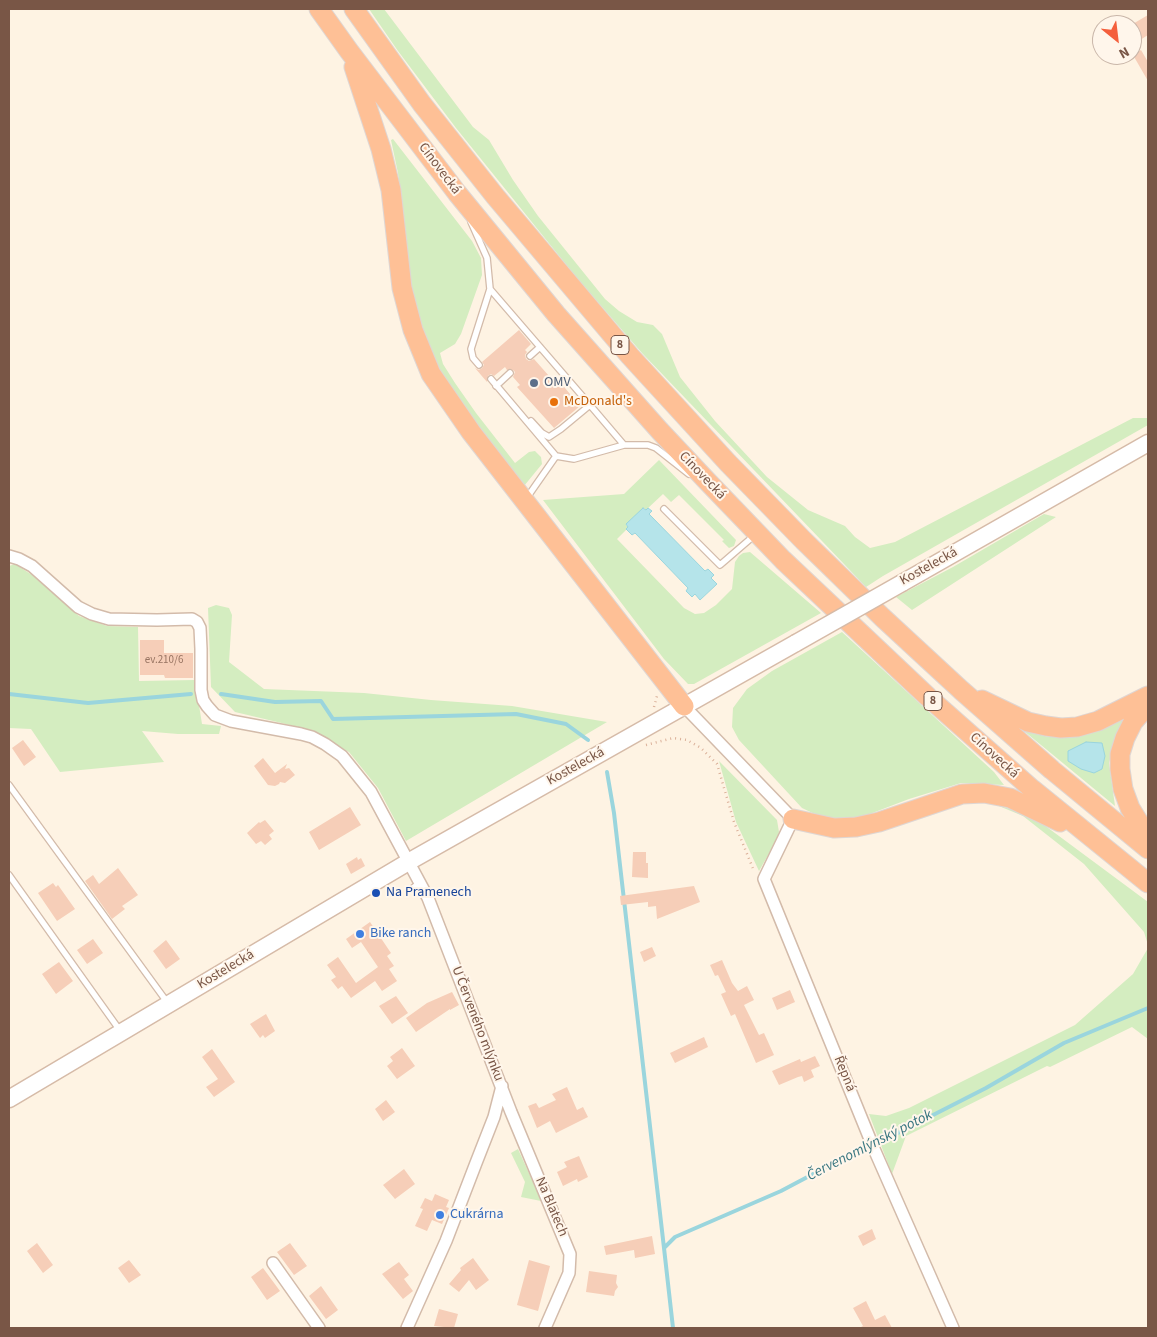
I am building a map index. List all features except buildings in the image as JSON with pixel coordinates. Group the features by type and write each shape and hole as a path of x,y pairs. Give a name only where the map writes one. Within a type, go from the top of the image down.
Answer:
{"highway":[{"name":"Cínovecká","path":"319,9 457,192 556,314 660,431 757,533 862,636 1032,789 1148,883"},
{"name":"Cínovecká","path":"354,9 422,104 495,196 637,364 694,427 804,541 882,617 1052,770 1148,849"},
{"path":"349,51 381,149 391,190 402,288 413,330 432,374 471,432 684,706"},
{"path":"961,690 1028,722 1061,728 1077,727 1098,721 1148,696"},
{"path":"1148,704 1133,722 1125,738 1120,754 1120,769 1123,789 1130,808 1148,837"},
{"path":"793,819 834,828 856,827 879,822 962,794 984,793 1010,798 1089,836"}],"main road":[{"name":"Kostelecká","path":"9,1099 410,862 1148,443"}],"street":[{"path":"9,556 20,559 32,566 78,607 92,614 109,618 192,619 197,622 200,628 201,690 203,700 207,706 215,715 232,721 312,737 326,744 342,756 371,792 410,862"},
{"path":"684,706 793,819 764,879"},
{"name":"U Červeného mlýnku","path":"407,1328 446,1241 470,1180 494,1117 502,1086 417,885 410,862"},
{"name":"Řepná","path":"764,879 873,1145 953,1328"},
{"name":"Na Blatech","path":"502,1086 570,1254 569,1273 545,1328"},
{"path":"273,1263 319,1328"}],"lane":[{"path":"457,192 485,251 489,264 490,289 471,348 473,358 479,365"},
{"path":"490,289 624,445"},
{"path":"530,356 540,347"},
{"path":"496,386 510,373"},
{"path":"490,379 556,456 574,459 624,445 648,445 656,448 734,509"},
{"path":"508,399 516,403 542,433 549,437 590,405"},
{"path":"524,501 556,456"},
{"path":"664,509 720,565 757,533"},
{"path":"9,785 168,1004"},
{"path":"9,875 121,1032"}],"path":[{"path":"654,742 673,738 687,740 701,748 717,764 738,831 756,876 764,879"}],"green space":[{"path":"369,9 384,9 473,127 489,140 513,180 538,216 605,299 619,311 637,322 653,325 662,334 680,377 715,421 767,477 808,510 845,526 855,537 870,548 895,542 1133,418 1148,418 1148,425 866,587 642,353 577,278 456,128"},
{"path":"393,139 472,241 481,258 482,275 461,334 455,344 440,353 443,364 455,383 515,463 529,452 535,451 541,457 542,464 524,486 449,388 425,343 409,277 398,173 391,140"},
{"path":"659,460 736,540 734,546 729,548 722,541 724,540 679,495 671,502 663,494 626,525 629,527 617,539 684,608 695,614 704,613 716,605 732,589 735,562 743,553 750,552 821,613 694,684 688,684 664,659 543,500 624,494"},
{"path":"1044,514 1056,517 912,610 896,597 953,567"},
{"path":"15,564 32,575 79,616 107,626 138,627 139,681 195,680 202,724 221,726 219,734 178,734 142,731 164,762 60,772 31,729 9,728 9,566"},
{"path":"216,605 229,608 232,615 229,662 264,689 364,693 512,706 607,722 406,841 378,788 349,752 307,729 235,712 211,687 208,608"},
{"path":"842,632 994,772 1004,785 961,783 909,799 854,820 823,818 802,808 739,740 732,727 733,708 747,689 772,671"},
{"path":"1122,719 1124,722 1116,736 1109,763 1115,806 1024,731 1049,737 1073,737 1096,731"},
{"path":"719,761 777,820 779,832 776,841 759,871 736,822"},
{"path":"994,804 1032,816 1148,902 1148,945 1144,932 1084,864 1023,816"},
{"path":"1148,948 1148,1039 1132,1027 1050,1067 1047,1066 906,1136 892,1174 869,1114 886,1116 909,1108 1075,1025 1133,974"},
{"path":"518,1149 541,1201 521,1197 525,1182 511,1153"}],"water":[{"path":"643,508 646,510 648,508 652,511 649,514 705,571 708,569 714,575 711,578 717,584 700,600 695,594 692,597 686,591 688,588 635,533 632,535 626,529 628,527 626,524"},
{"path":"1086,742 1102,743 1105,756 1102,769 1094,773 1081,769 1068,761 1068,751"}],"waterway":[{"path":"9,694 88,703 191,694"},
{"path":"221,694 275,702 321,701 333,719 516,714 566,724 588,740"},
{"path":"607,772 614,813 664,1248"},
{"name":"Červenomlýnský potok","path":"673,1328 664,1248 675,1237 781,1191 849,1155 888,1138 986,1088 1064,1043 1148,1008"}],"place":[{"name":"OMV","path":"534,383"},
{"name":"McDonald's","path":"554,402"},
{"name":"Na Pramenech","path":"376,893"},
{"name":"Bike ranch","path":"360,934"},
{"name":"Cukrárna","path":"440,1215"}]}
